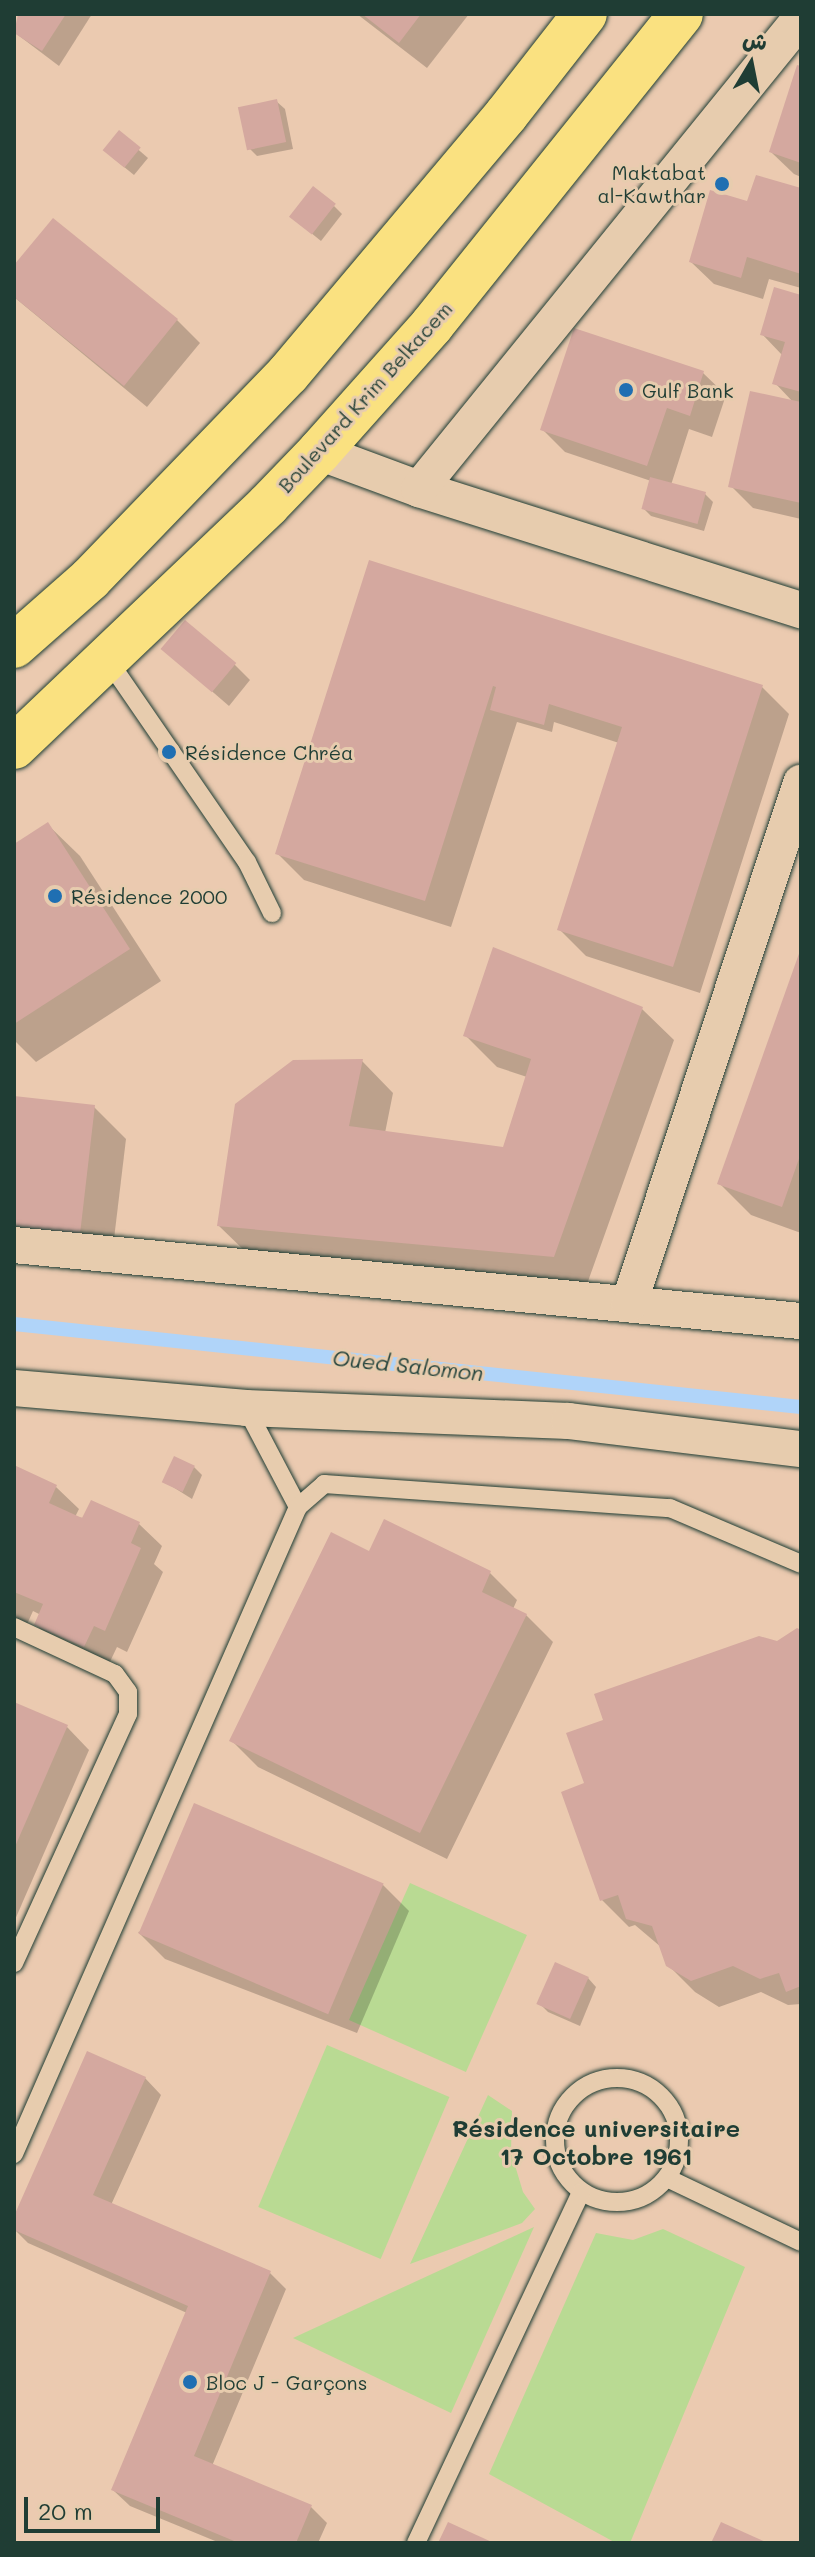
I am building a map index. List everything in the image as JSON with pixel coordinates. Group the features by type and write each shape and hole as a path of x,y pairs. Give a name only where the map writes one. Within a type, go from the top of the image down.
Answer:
{"main road":[{"path":"14,646 90,579 288,374 506,115 585,14"},
{"name":"Boulevard Krim Belkacem","path":"14,747 108,660 319,452 432,325 681,14"}],"street":[{"path":"419,489 801,18"},
{"path":"319,452 419,489 801,610"},
{"path":"629,1304 801,783"},
{"path":"14,1245 801,1321"},
{"path":"14,1388 246,1408 569,1421 801,1449"}],"lane":[{"path":"108,660 247,862 272,913"},
{"path":"246,1408 298,1507"},
{"path":"14,2154 298,1507 324,1484 670,1508 801,1564"},
{"path":"14,1627 115,1674 128,1692 128,1714 14,1963"},
{"path":"608,2078 629,2079 649,2086 666,2100 676,2118 680,2139 677,2160 667,2178 654,2192 636,2201 617,2203 581,2192 566,2177 557,2157 554,2136 559,2116 570,2098 587,2085 608,2078"},
{"path":"667,2178 801,2242"},
{"path":"416,2543 581,2192"}],"green space":[{"path":"410,1883 527,1935 466,2072 349,2020"},
{"path":"327,2045 449,2097 381,2259 258,2207"},
{"path":"488,2095 512,2111 511,2152 523,2192 535,2209 522,2223 410,2264"},
{"path":"534,2227 451,2413 293,2338"},
{"path":"663,2229 745,2267 630,2543 616,2543 489,2474 596,2233 633,2240"}],"building":[{"path":"18,14 66,14 42,51 14,33"},
{"path":"362,14 421,14 399,43"},
{"path":"797,65 801,66 801,163 769,152"},
{"path":"277,99 286,142 247,150 238,107"},
{"path":"119,130 141,148 124,168 103,150"},
{"path":"756,175 801,188 801,274 747,257 741,278 689,262 710,190 747,201"},
{"path":"313,186 336,204 312,235 289,217"},
{"path":"53,218 178,319 124,386 14,297 14,265"},
{"path":"774,287 801,295 801,392 772,384 785,342 760,335"},
{"name":"Gulf Bank","path":"574,328 704,371 690,416 667,408 647,466 540,430"},
{"path":"750,391 801,402 801,503 728,487"},
{"path":"650,477 706,492 697,524 641,509"},
{"path":"369,560 763,685 673,967 557,930 622,727 549,704 544,725 490,710 496,687 493,686 425,901 275,854"},
{"path":"185,620 236,663 212,692 161,649"},
{"name":"Résidence 2000","path":"48,822 130,949 14,1024 14,844"},
{"path":"493,947 643,1007 554,1257 217,1226 235,1104 293,1060 363,1059 349,1126 503,1147 531,1059 463,1036"},
{"path":"801,948 801,1153 782,1207 717,1184"},
{"path":"14,1096 95,1105 80,1234 14,1226"},
{"path":"174,1456 195,1466 183,1492 162,1482"},
{"path":"14,1465 57,1485 49,1503 82,1518 91,1500 140,1522 131,1543 141,1548 105,1631 94,1626 84,1647 34,1625 43,1604 14,1592"},
{"path":"384,1519 491,1571 482,1592 527,1614 420,1833 229,1741 331,1532 369,1551"},
{"path":"797,1628 801,1630 801,1986 786,1992 779,1973 760,1979 733,1966 691,1981 666,1966 652,1926 626,1919 618,1895 600,1901 561,1792 584,1783 566,1733 603,1720 594,1694 759,1636 777,1641"},
{"path":"14,1702 68,1725 14,1849"},
{"path":"194,1803 384,1883 328,2014 139,1934"},
{"path":"555,1962 589,1977 570,2019 536,2004"},
{"path":"87,2051 146,2077 93,2195 271,2271 194,2456 312,2505 296,2543 239,2543 111,2490 188,2306 14,2230 14,2216"},
{"path":"448,2522 494,2543 438,2543"},
{"path":"721,2522 768,2543 711,2543"}],"waterway":[{"name":"Oued Salomon","path":"14,1324 801,1407"}],"place":[{"name":"Maktabat al-Kawthar","path":"722,184"},
{"name":"Gulf Bank","path":"626,390"},
{"name":"Résidence Chréa","path":"169,752"},
{"name":"Résidence 2000","path":"55,896"},
{"name":"Bloc J - Garçons","path":"190,2382"}],"district":[{"name":"Résidence universitaire 17 Octobre 1961","path":"596,2142"}]}
